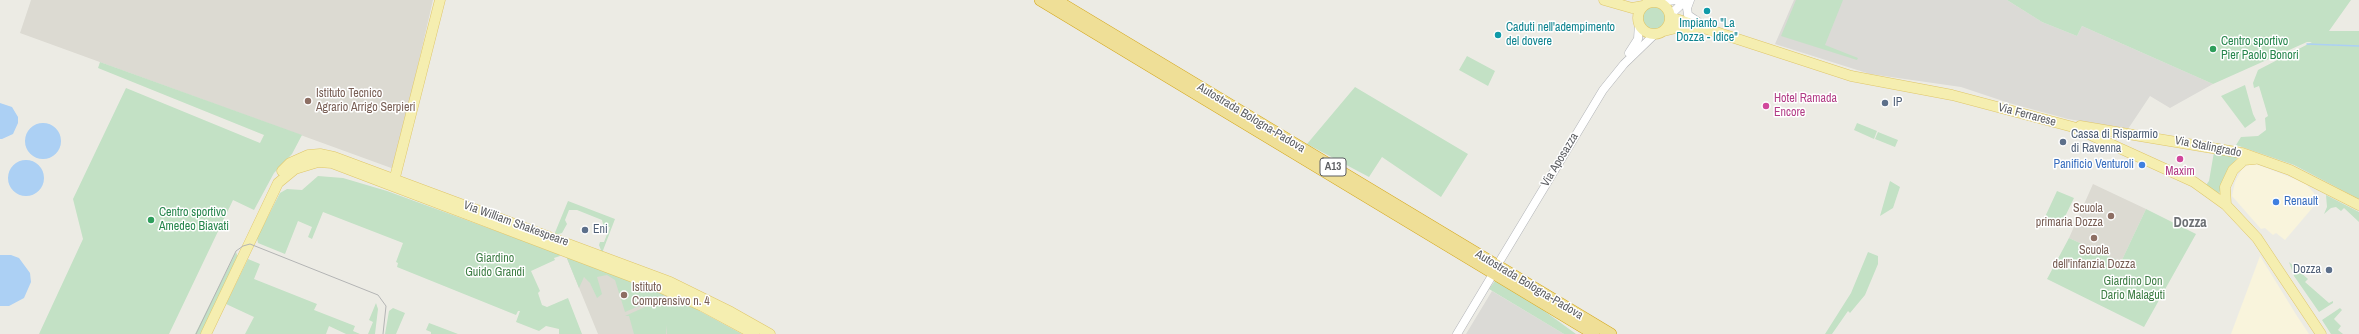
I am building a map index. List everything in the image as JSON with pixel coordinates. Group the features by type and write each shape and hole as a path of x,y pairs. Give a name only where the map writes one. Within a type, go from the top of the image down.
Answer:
{"highway":[{"name":"Autostrada Bologna-Padova","path":"1040,0 1594,334"},
{"name":"Autostrada Bologna-Padova","path":"1056,0 1611,334"}],"main road":[{"path":"393,183 440,0"},
{"path":"1604,0 1632,8 1657,2 1666,6 1670,16 1669,25 1660,32 1645,31 1639,22 1615,4"},
{"path":"1639,22 1639,11 1643,6"},
{"name":"Via Ferrarese","path":"1670,16 1851,76 1952,95 2090,134 2194,182 2226,205 2257,238 2321,334"},
{"name":"Via Ferrarese","path":"1660,32 1676,28 1707,28"},
{"name":"Via Stalingrado","path":"2048,121 2229,150 2265,160 2306,178 2359,205"},
{"path":"2226,205 2226,184 2237,165 2251,158 2265,160"},
{"name":"Via William Shakespeare","path":"206,334 278,184 288,173 301,165 318,162 332,163 393,183 670,282 731,312 770,334"},
{"name":"Via William Shakespeare","path":"393,183 659,286 754,334"}],"street":[{"path":"1657,2 1677,0"},
{"path":"1670,16 1686,0"},
{"name":"Via Ferrarese","path":"1690,0 1687,8 1688,15 1707,28"},
{"name":"Via Aposazza","path":"1624,64 1623,60 1638,39 1639,22"},
{"name":"Via Aposazza","path":"1501,259 1596,101 1624,64 1660,32"},
{"path":"1457,334 1490,279"}],"shaded area":[{"name":"Istituto Tecnico Agrario Arrigo Serpieri","path":"31,0 433,0 394,169 20,33"},
{"path":"1794,0 2007,0 2042,22 2077,36 2082,26 2213,84 2170,108 2150,96 2128,129 2068,119 2009,103 1961,87 1870,74 1775,44"},
{"name":"Renault","path":"2256,164 2306,184 2314,193 2316,199 2314,206 2285,240 2276,233 2273,235 2265,228 2261,229 2232,196 2235,182 2242,169 2248,165"},
{"path":"2093,184 2146,209 2121,262 2069,238"},
{"name":"Istituto Comprensivo n. 4","path":"566,256 670,297 688,334 598,334"},
{"path":"2260,256 2297,316 2309,334 2231,334"},
{"path":"1492,291 1564,334 1466,334"}],"green space":[{"path":"1796,0 1843,0 1825,45 1858,58 1857,60 1781,36"},
{"path":"2007,0 2351,0 2329,31 2359,31 2359,199 2294,165 2236,145 2241,137 2258,136 2266,130 2265,118 2268,116 2259,86 2254,88 2253,83 2258,70 2312,42 2307,42 2213,84 2082,26 2077,36 2042,22"},
{"path":"1654,6 1663,9 1666,18 1663,27 1654,30 1645,27 1642,18 1645,9"},
{"path":"1467,56 1495,71 1488,86 1459,70"},
{"name":"Centro sportivo Amedeo Biavati","path":"100,62 302,135 292,154 274,173 254,210 233,200 169,334 39,334 83,239 73,199 126,88 260,143 264,135 98,68"},
{"path":"2245,85 2256,120 2245,128 2221,96"},
{"path":"1355,87 1468,154 1441,197 1382,157 1369,177 1307,144"},
{"path":"1857,123 1877,131 1874,139 1854,130"},
{"path":"1878,132 1898,140 1895,147 1875,139"},
{"path":"2214,152 2238,157 2225,175 2219,194 2206,185 2209,181"},
{"name":"Giardino Guido Grandi","path":"318,176 343,178 387,191 559,254 560,256 554,258 555,260 531,271 540,291 538,293 542,305 547,307 568,298 582,334 559,334 559,329 546,326 539,331 516,322 520,311 518,311 516,315 397,267 398,263 396,262 403,243 323,212 312,239 308,237 312,227 298,221 285,254 258,243 257,238 280,193 287,189 302,190"},
{"path":"1890,181 1900,187 1893,208 1880,216"},
{"path":"2057,191 2074,198 2060,227 2044,219"},
{"path":"2326,195 2359,212 2359,222 2344,208 2341,211 2336,207 2331,208 2324,214 2327,207"},
{"path":"568,201 615,219 602,253 599,245 600,242 604,242 610,227 604,228 602,220 577,210 569,210 565,220 567,224 562,233 554,235"},
{"name":"Giardino Don Dario Malaguti","path":"2146,209 2196,234 2144,327 2047,279 2069,238 2121,262"},
{"path":"236,252 238,257 202,334 195,334"},
{"path":"1868,252 1878,256 1878,264 1865,295 1850,313 1848,311 1832,334 1825,334 1851,293"},
{"path":"566,256 665,295 625,312 615,280 607,275 597,277 602,294 597,298 590,283 584,277 579,288"},
{"path":"248,259 260,264 254,279 317,304 314,310 355,326 353,331 360,334 346,334 329,326 326,334 245,334 254,317 226,304"},
{"path":"2289,262 2308,279 2305,282 2329,303 2333,301 2333,303 2319,312 2294,276"},
{"path":"1495,281 1543,310 1576,334 1564,334 1489,289"},
{"path":"667,297 696,309 742,334 667,334 666,325 666,334 634,334 629,316 625,316"},
{"path":"376,303 378,309 375,334 368,334 373,322 369,320"},
{"path":"393,308 405,313 396,334 385,334 389,311"},
{"path":"2340,308 2342,310 2334,319 2341,326 2338,330 2343,334 2331,334 2322,320"},
{"path":"429,323 458,334 431,334 431,332 426,330"}],"water":[{"path":"0,103 12,107 18,117 18,123 13,134 2,139 0,139"},
{"path":"47,123 56,128 60,134 60,148 56,154 47,159 39,159 30,154 26,148 25,137 30,128 36,124"},
{"path":"30,160 39,165 43,171 43,185 39,191 30,196 22,196 13,191 9,185 8,174 13,165 19,161"},
{"path":"0,255 11,255 19,258 30,273 31,282 24,298 9,306 0,306"}],"waterway":[{"path":"2307,44 2359,46"}],"tram line":[{"path":"196,334 236,251 243,246 250,244 378,295 386,306 383,334"}],"place":[{"name":"Impianto \"La Dozza - Idice\"","path":"1707,11"},
{"name":"Caduti nell'adempimento del dovere","path":"1498,35"},
{"name":"Centro sportivo Pier Paolo Bonori","path":"2213,49"},
{"name":"Istituto Tecnico Agrario Arrigo Serpieri","path":"308,101"},
{"name":"IP","path":"1885,103"},
{"name":"Hotel Ramada Encore","path":"1766,106"},
{"name":"Cassa di Risparmio di Ravenna","path":"2063,142"},
{"name":"Maxim","path":"2180,159"},
{"name":"Panificio Venturoli","path":"2142,165"},
{"name":"Renault","path":"2276,202"},
{"name":"Scuola primaria Dozza","path":"2111,216"},
{"name":"Centro sportivo Amedeo Biavati","path":"151,220"},
{"name":"Eni","path":"585,230"},
{"name":"Scuola dell'infanzia Dozza","path":"2094,238"},
{"name":"Dozza","path":"2329,270"},
{"name":"Istituto Comprensivo n. 4","path":"624,295"}],"district":[{"name":"Dozza","path":"2190,223"}]}
